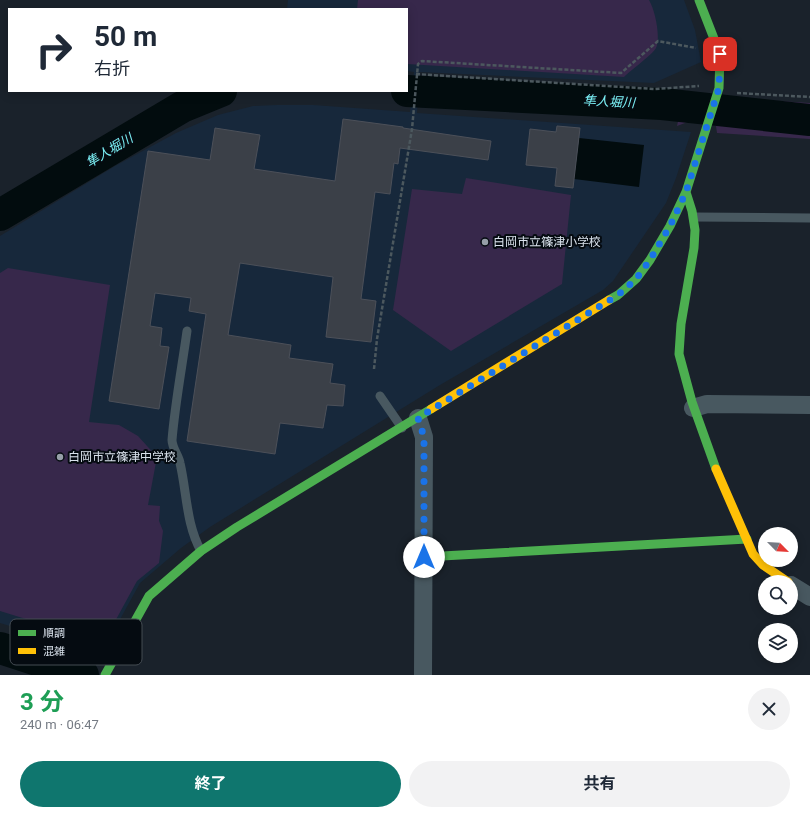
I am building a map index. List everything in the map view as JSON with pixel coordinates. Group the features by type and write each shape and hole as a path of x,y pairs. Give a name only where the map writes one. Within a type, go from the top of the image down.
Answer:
{"street":[{"path":"135,619 148,596 201,551 237,527 402,428 618,295 636,279 650,260 670,226 686,192 719,88 720,54 699,0"},
{"path":"686,192 692,204 695,245 679,344 681,365 693,408 719,475 747,539 756,558 779,575"},
{"path":"693,408 707,404 810,405"},
{"path":"418,418 424,437 423,675"},
{"path":"424,557 747,539"},
{"path":"798,590 810,597"}],"lane":[{"path":"694,217 810,218"},
{"path":"187,331 172,442 180,460 185,502 195,538 201,551"},
{"path":"380,396 402,428"}],"path":[{"path":"374,369 377,339 414,113 418,64 422,61 621,73 658,41 698,48"},
{"path":"416,75 655,89 695,85 703,86"},
{"path":"736,93 810,97"}],"shaded area":[{"path":"288,0 684,0 695,30 701,62 654,83 420,72 417,113 691,132 666,203 613,281 603,290 440,385 210,527 181,548 140,583 120,619 10,619 10,626 0,623 0,236 115,166 176,133 218,115 253,106 277,105 313,105 410,112 414,72 408,71 408,8 287,8"},
{"path":"358,0 649,0 657,24 658,37 656,48 651,54 624,77 408,64 408,8 357,8"},
{"path":"683,98 724,101 731,98 810,103 810,139 717,133 716,126 693,120 677,126"},
{"path":"579,138 644,145 639,187 574,179"},
{"path":"466,178 571,195 562,284 451,351 393,310 412,189 462,194"},
{"path":"8,268 110,285 89,422 119,425 138,436 157,457 148,505 160,506 159,521 163,531 159,563 137,581 116,619 26,619 0,611 0,273"}],"building":[{"path":"343,119 491,141 488,160 400,148 398,164 394,163 390,194 375,192 361,299 376,301 371,342 326,337 333,277 240,263 228,335 291,345 289,358 333,364 330,383 345,385 343,406 327,405 323,428 280,423 275,454 187,441 206,314 189,311 191,298 155,293 150,326 162,328 160,346 169,347 159,409 109,401 148,151 210,160 215,128 260,135 254,169 335,181"},
{"path":"557,126 580,128 573,188 555,186 557,168 526,165 530,129 556,132"}],"waterway":[{"name":"隼人堀川","path":"408,91 662,104 810,120"},
{"name":"隼人堀川","path":"0,215 182,107 219,92"},
{"path":"0,648 10,651"},
{"path":"52,665 83,675"}],"traffic: fast":[{"path":"609,300 618,295 636,279 650,260 670,226 686,192 719,88 720,54 699,0"},
{"path":"686,192 692,211 695,230 694,248 681,324 679,354 692,402 716,469"},
{"path":"136,619 149,596 201,551 237,527 431,409"},
{"path":"424,557 747,539"},
{"path":"105,675 111,665"}],"traffic: slow":[{"path":"431,409 609,300"},
{"path":"716,469 753,554 763,565 778,575"}],"place":[{"name":"白岡市立篠津小学校","path":"485,242"},
{"name":"白岡市立篠津中学校","path":"60,457"}],"route":[{"path":"424,557 424,437 418,418 618,295 636,279 650,260 670,226 686,192 719,88 720,54"}]}
